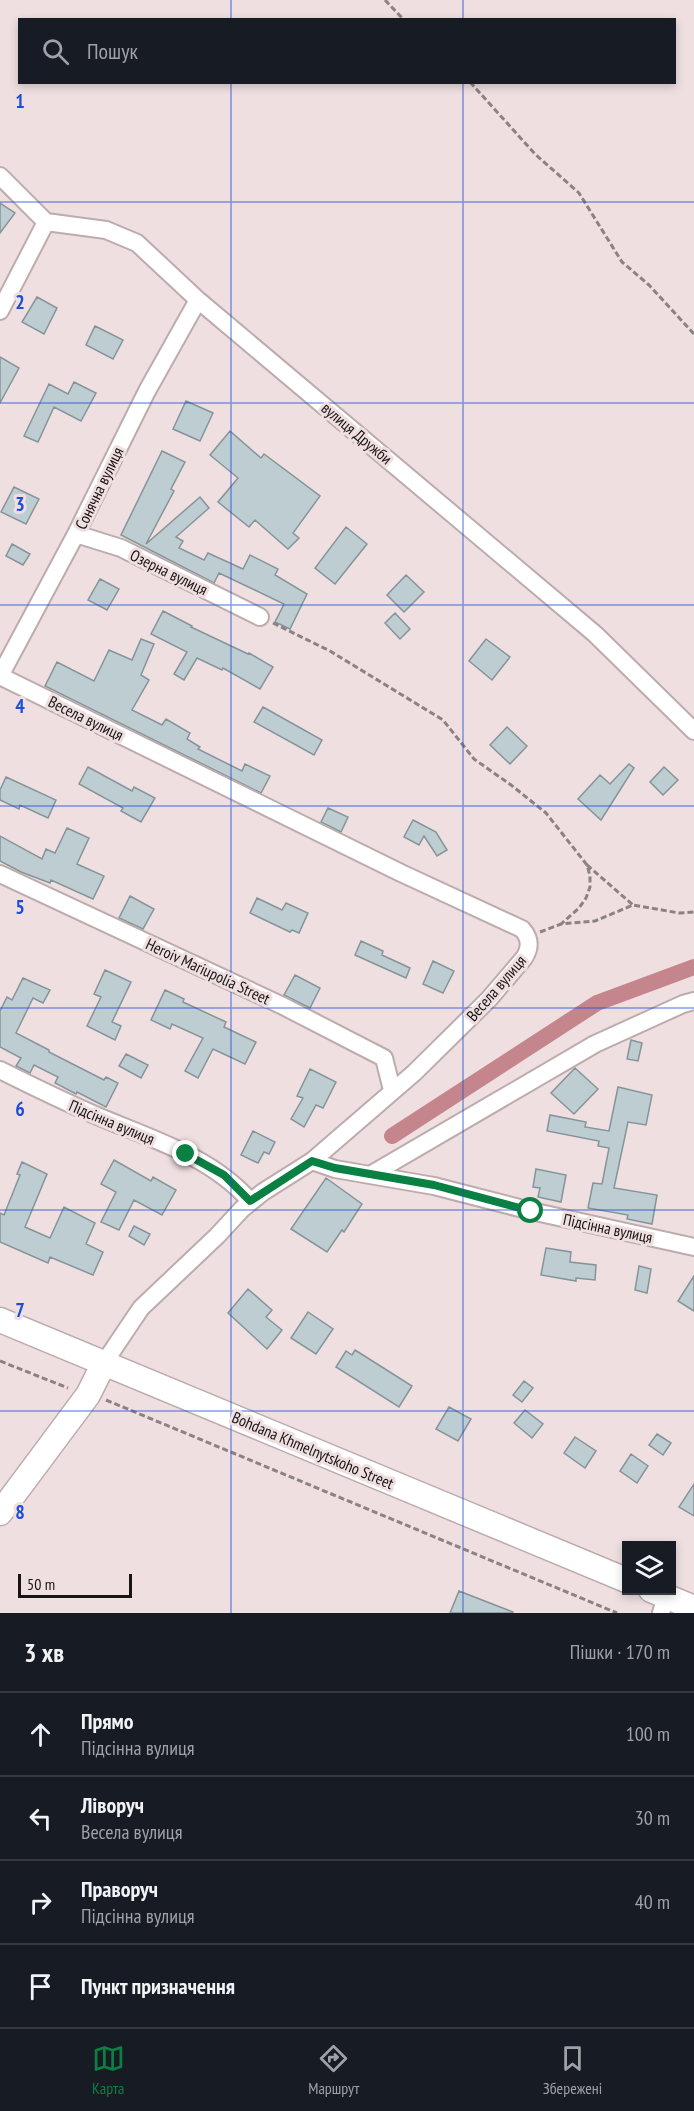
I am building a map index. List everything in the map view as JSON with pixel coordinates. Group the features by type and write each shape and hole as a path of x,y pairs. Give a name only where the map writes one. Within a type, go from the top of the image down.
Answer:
{"main road":[{"name":"Bohdana Khmelnytskoho Street","path":"0,1320 622,1578"},
{"path":"0,1513 88,1395 104,1363"},
{"path":"659,1600 694,1608"}],"street":[{"path":"0,176 46,222 0,311"},
{"name":"вулиця Дружби","path":"46,222 106,230 137,243 198,300 596,633 694,731"},
{"name":"Сонячна вулиця","path":"0,676 76,534 147,391 198,300"},
{"name":"Озерна вулиця","path":"76,534 121,548 260,617"},
{"name":"Весела вулиця","path":"0,676 401,873 522,929 529,946 524,958 489,999 442,1047 312,1161 250,1201 217,1236 141,1308 104,1363"},
{"name":"Heroiv Mariupolia Street","path":"0,874 283,1006 384,1058 392,1090"},
{"path":"372,1174 595,1044 694,1001"},
{"name":"Підсінна вулиця","path":"0,1070 60,1100 208,1166 232,1182 250,1201"},
{"name":"Підсінна вулиця","path":"312,1161 335,1168 434,1185 539,1213 694,1247"}],"path":[{"path":"385,0 402,18"},
{"path":"472,84 535,154 579,193 622,262 649,285 694,334"},
{"path":"260,617 330,651 442,720 474,759 512,785 546,813 587,865 633,905 679,913 694,912"},
{"path":"528,940 561,924 579,908 590,887 587,865"},
{"path":"561,924 595,921 633,905"},
{"path":"0,1361 56,1385 88,1395 616,1613"}],"building":[{"path":"0,203 15,213 0,233"},
{"path":"37,297 57,308 44,334 22,322"},
{"path":"95,326 123,340 113,359 86,345"},
{"path":"0,357 19,368 0,403"},
{"path":"74,382 96,393 81,421 54,407 38,442 24,436 49,384 68,394"},
{"path":"186,401 213,413 200,441 173,429"},
{"path":"230,431 261,458 264,454 320,496 293,533 299,538 288,549 255,520 249,527 218,502 238,478 210,455"},
{"path":"162,451 185,462 171,489 174,491 146,544 200,497 209,508 176,537 183,541 179,548 204,560 208,553 243,569 250,555 278,569 275,575 307,594 290,629 275,622 284,604 219,573 214,583 121,535"},
{"path":"14,487 39,499 26,524 1,512"},
{"path":"346,527 367,544 335,584 315,568"},
{"path":"12,544 30,554 23,565 6,556"},
{"path":"406,575 424,592 404,612 387,595"},
{"path":"100,579 119,589 107,610 88,600"},
{"path":"163,611 273,667 260,689 223,668 222,670 197,658 184,680 174,674 187,652 151,634"},
{"path":"395,613 410,629 400,639 385,623"},
{"path":"141,639 154,644 141,675 149,680 132,710 162,725 166,719 190,733 187,739 200,747 198,749 242,771 245,764 270,776 261,793 45,686 57,662 94,681 109,650 132,660"},
{"path":"486,639 510,657 492,680 469,661"},
{"path":"263,707 322,740 314,755 254,722"},
{"path":"507,727 527,746 510,764 490,745"},
{"path":"629,764 634,768 601,820 578,799 600,775 610,784"},
{"path":"88,767 132,791 134,787 155,798 141,822 121,811 123,808 79,784"},
{"path":"664,767 678,780 663,795 650,782"},
{"path":"6,777 56,800 48,818 20,805 19,809 0,800 0,790"},
{"path":"328,808 348,817 341,832 321,822"},
{"path":"413,820 436,832 447,850 437,856 424,836 419,845 404,837"},
{"path":"67,828 89,838 77,864 104,876 93,899 51,880 50,883 21,872 0,861 0,836 42,859 46,849 55,853"},
{"path":"130,896 154,909 143,929 119,918"},
{"path":"257,898 282,910 286,903 308,913 299,933 292,930 290,932 250,913"},
{"path":"361,941 383,951 382,955 410,968 406,978 355,955"},
{"path":"433,961 454,971 443,993 423,984"},
{"path":"105,970 131,982 112,1022 121,1026 115,1040 87,1026 101,997 94,994"},
{"path":"295,975 320,988 310,1008 284,995"},
{"path":"23,978 50,990 43,1003 33,998 16,1033 104,1080 106,1077 118,1083 106,1107 55,1083 58,1077 34,1065 30,1073 16,1066 21,1058 0,1047 0,1011 7,997 12,1000"},
{"path":"165,990 184,999 183,1002 226,1022 224,1027 256,1042 245,1064 213,1049 198,1078 185,1071 203,1038 172,1024 170,1029 151,1020"},
{"path":"631,1040 642,1043 638,1061 627,1059"},
{"path":"126,1054 148,1065 141,1078 119,1066"},
{"path":"575,1068 598,1089 574,1114 551,1093"},
{"path":"310,1069 336,1082 323,1108 316,1105 304,1127 291,1119 303,1098 297,1096"},
{"path":"618,1087 652,1095 646,1125 628,1122 614,1188 657,1195 652,1224 627,1219 628,1215 588,1208 593,1183 602,1184 609,1148 598,1146 599,1141 547,1131 550,1115 586,1122 585,1127 609,1131"},
{"path":"253,1131 275,1142 269,1154 264,1152 258,1163 241,1155"},
{"path":"114,1160 151,1181 153,1177 176,1190 162,1215 134,1200 119,1230 101,1222 116,1192 101,1184"},
{"path":"22,1162 47,1174 25,1227 50,1238 64,1207 95,1223 86,1244 103,1252 93,1275 50,1257 48,1263 0,1242 0,1213 4,1215 20,1175 17,1174"},
{"path":"536,1169 566,1175 561,1202 538,1197 540,1188 533,1187"},
{"path":"326,1178 362,1204 344,1232 342,1230 327,1252 291,1229"},
{"path":"134,1226 150,1234 144,1245 129,1236"},
{"path":"546,1248 571,1252 570,1262 596,1265 595,1280 576,1278 576,1281 541,1275"},
{"path":"639,1266 651,1269 647,1293 635,1290"},
{"path":"694,1276 694,1311 678,1301"},
{"path":"248,1289 272,1310 266,1317 282,1330 267,1349 228,1313"},
{"path":"308,1312 333,1329 316,1354 291,1338"},
{"path":"355,1350 412,1386 399,1407 336,1367 346,1351 352,1355"},
{"path":"524,1381 533,1388 522,1402 513,1395"},
{"path":"449,1407 471,1419 458,1441 436,1429"},
{"path":"525,1410 543,1424 532,1438 514,1423"},
{"path":"657,1434 671,1443 663,1455 649,1445"},
{"path":"575,1437 596,1451 585,1468 564,1453"},
{"path":"631,1454 648,1466 637,1483 620,1471"},
{"path":"694,1484 694,1516 679,1507"},
{"path":"459,1591 513,1612 513,1613 450,1613"}],"waterway":[{"path":"392,1136 597,1003 694,967"}],"route":[{"path":"186,1154 224,1175 250,1201 312,1161 324,1166 434,1185 531,1211"}]}
